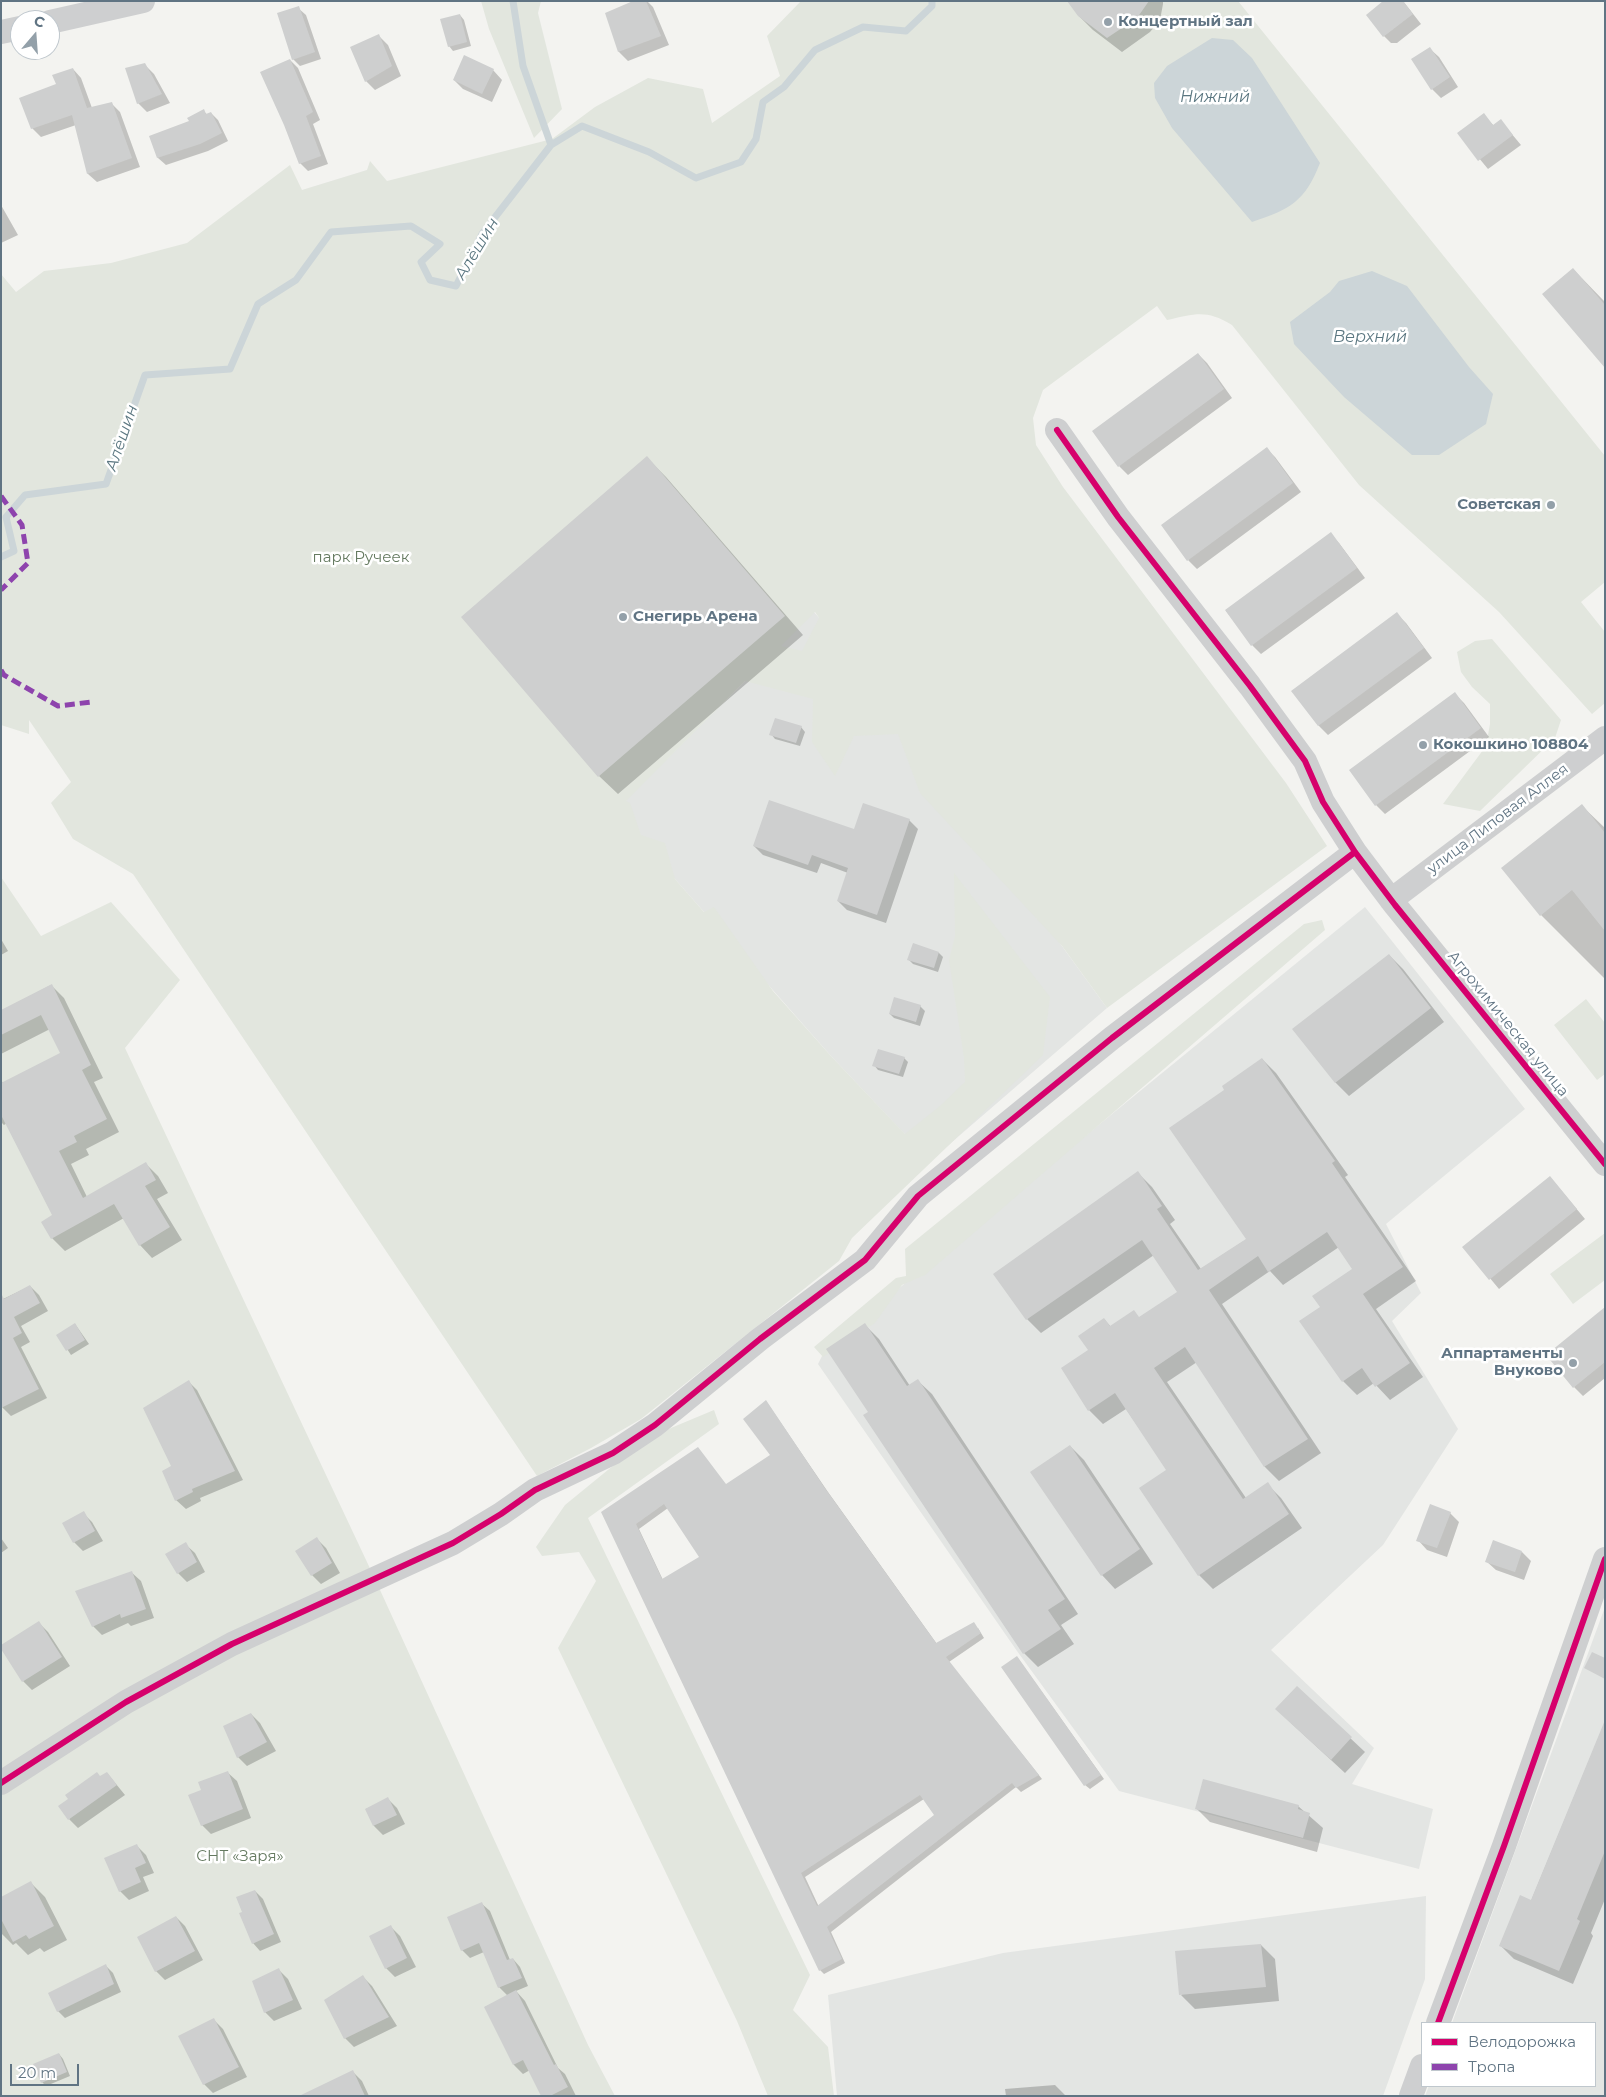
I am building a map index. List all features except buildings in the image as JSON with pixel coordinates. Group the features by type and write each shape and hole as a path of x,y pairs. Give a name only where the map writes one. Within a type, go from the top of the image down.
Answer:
{"street":[{"path":"60,20 143,1"},
{"name":"Агрохимическая улица","path":"1057,430 1118,517 1250,686 1300,754 1323,802 1355,852 1605,1164"},
{"name":"улица Липовая Аллея","path":"1392,900 1605,738"},
{"path":"1,1783 150,1688 232,1644 453,1542 501,1514 535,1490 613,1453 654,1425 745,1351 865,1260 918,1196 1096,1050 1355,852"},
{"path":"1438,2022 1504,1846 1605,1559"},
{"path":"1411,2096 1421,2069"}],"shaded area":[{"path":"814,612 845,648 1107,1008 930,1161 831,1056 615,811"},
{"path":"1365,907 1525,1109 1386,1224 1421,1293 1392,1321 1458,1429 1383,1545 1271,1650 1374,1748 1352,1784 1433,1809 1419,1869 1119,1791 1017,1651 818,1364 826,1348"},
{"path":"1605,1607 1605,2096 1425,2096 1429,2087 1596,2087 1596,2022 1452,2022"},
{"path":"1426,1896 1425,1979 1383,2096 837,2096 828,1995 1003,1953"}],"green space":[{"path":"481,1 541,1 538,13 562,109 534,138 489,29"},
{"name":"парк Ручеек","path":"801,1 1238,1 1605,456 1605,582 1581,602 1605,632 1605,703 1592,714 1499,612 1359,485 1232,325 1215,317 1200,314 1167,320 1157,306 1043,390 1033,418 1036,445 1063,487 1286,783 1327,846 1107,1008 1062,946 920,793 898,734 854,736 835,776 812,742 813,699 745,681 626,801 630,803 641,835 665,843 675,879 704,912 714,907 773,991 905,1134 940,1106 965,1082 964,1058 949,960 955,936 954,873 1050,997 1043,1055 852,1238 839,1261 641,1419 537,1476 133,874 73,839 51,803 71,782 29,720 29,734 1,725 1,274 16,292 44,271 111,263 187,243 290,165 302,190 367,170 370,161 387,181 552,139 595,107 648,78 703,89 712,123 780,76 767,36","holes":["815,612 819,618 802,651 781,646"]},
{"path":"1492,639 1561,720 1555,738 1480,811 1443,804 1486,746 1490,724 1490,704 1472,687 1461,672 1457,652 1475,641"},
{"name":"СНТ «Заря»","path":"1,877 41,936 111,902 180,980 125,1048 375,1579 588,2045 615,2096 1,2096"},
{"path":"1322,920 1325,930 925,1275 902,1285 875,1323 823,1357 814,1347 896,1278 906,1276 905,1249 1304,924"},
{"path":"1586,999 1605,1023 1605,1074 1597,1080 1554,1025"},
{"path":"1605,1233 1605,1280 1573,1304 1550,1274"},
{"path":"714,1410 719,1424 588,1518 810,1975 793,2010 828,2047 834,2096 768,2096 737,2021 558,1648 596,1581 579,1552 542,1556 536,1547 565,1505 647,1438"}],"water":[{"name":"Нижний","path":"1212,38 1233,40 1252,58 1320,163 1309,186 1295,202 1277,213 1252,222 1172,128 1155,98 1154,83 1167,66"},
{"name":"Верхний","path":"1372,271 1407,286 1469,367 1493,394 1486,424 1439,455 1412,455 1344,397 1294,344 1290,322 1330,292 1339,281"}],"waterway":[{"path":"513,1 523,66 551,145"},
{"name":"Алёшин","path":"1,557 14,551 6,517 25,495 106,484 145,375 230,369 258,304 296,280 331,232 411,226 440,244 421,262 430,280 456,286 482,234 551,145 582,126 649,152 696,178 741,162 756,139 763,102 784,87 815,50 863,27 906,31 932,6 932,1"}],"marked path":[{"path":"1,496 22,525 28,563 1,590"},
{"path":"1,670 4,675 58,706 91,702"}],"cycle path":[{"path":"1057,430 1118,517 1250,686 1305,761 1323,802 1355,852 1395,905 1605,1164"},
{"path":"1,1783 126,1702 232,1644 453,1543 501,1514 535,1490 613,1453 655,1425 760,1339 865,1260 918,1196 1112,1038 1355,852"},
{"path":"1438,2022 1504,1846 1605,1559"}],"place":[{"name":"Концертный зал","path":"1108,22"},
{"name":"Советская","path":"1551,505"},
{"name":"Снегирь Арена","path":"623,617"},
{"name":"Кокошкино 108804","path":"1423,745"},
{"name":"Аппартаменты Внуково","path":"1573,1363"}]}
